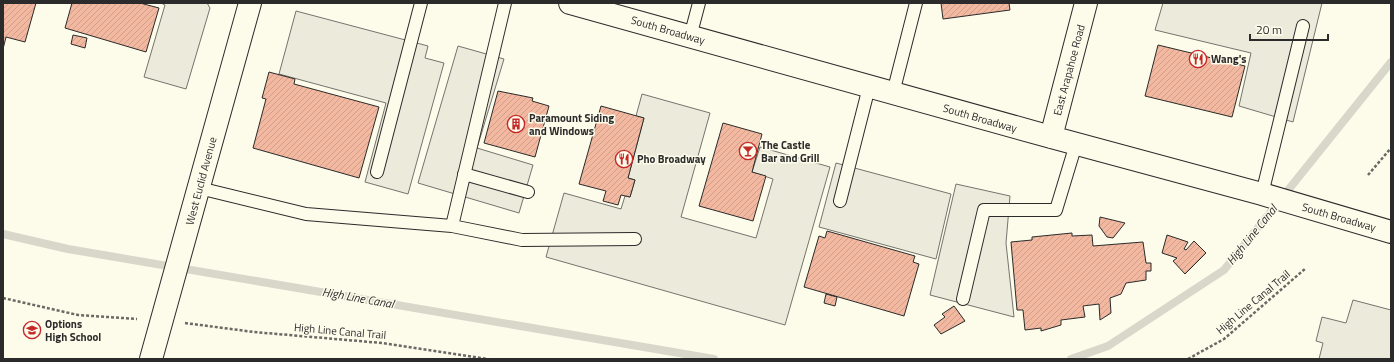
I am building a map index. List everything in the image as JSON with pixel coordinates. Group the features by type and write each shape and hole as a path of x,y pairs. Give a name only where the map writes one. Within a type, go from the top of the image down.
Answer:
{"main road":[{"name":"West Euclid Avenue","path":"151,359 168,303 250,3"},
{"name":"South Broadway","path":"570,3 605,8 690,36 1051,138 1262,194 1391,232"},
{"name":"East Arapahoe Road","path":"1051,138 1086,3"}],"lane":[{"path":"377,172 421,3"},
{"path":"452,226 505,3"},
{"path":"690,36 699,3"},
{"path":"893,93 916,3"},
{"path":"1262,194 1303,26"},
{"path":"840,201 869,87"},
{"path":"962,299 984,210 1056,210 1076,144"},
{"path":"464,174 528,192"},
{"path":"199,188 306,214 452,226 522,240 635,239"}],"path":[{"path":"1368,175 1391,148"},
{"name":"High Line Canal Trail","path":"1188,359 1224,339 1306,268"},
{"path":"3,298 78,315 138,319"},
{"name":"High Line Canal Trail","path":"190,324 254,332 382,343 488,359"}],"shaded area":[{"path":"161,3 207,3 210,8 186,89 144,77 165,5"},
{"path":"1163,3 1322,3 1293,122 1239,106 1251,53 1155,30"},
{"path":"296,11 428,46 425,58 444,63 408,194 365,182 386,103 279,74"},
{"path":"458,46 504,59 477,148 533,165 519,213 418,183"},
{"path":"642,94 710,113 681,217 756,238 773,179 752,172 760,147 830,167 785,325 546,257 564,193 621,209 625,196 630,197 635,180 628,178 644,118 636,116"},
{"path":"836,163 951,194 936,259 819,227"},
{"path":"956,184 1010,196 1006,243 1014,317 930,295"},
{"path":"1353,300 1391,310 1391,359 1319,359 1323,343 1316,341 1322,317 1346,323"}],"building":[{"path":"3,3 36,3 25,42 6,37 3,49"},
{"path":"72,3 140,3 159,8 146,52 65,28"},
{"path":"941,3 1009,3 1010,10 943,19"},
{"path":"73,35 87,38 85,48 71,44"},
{"path":"1158,45 1245,66 1232,117 1145,96"},
{"path":"269,72 295,79 294,84 379,107 359,178 253,148 266,99 262,98"},
{"name":"Paramount Siding and Windows","path":"498,91 533,98 532,101 549,106 535,157 484,143"},
{"path":"601,106 644,118 628,178 635,180 630,197 621,195 618,205 603,201 606,191 579,184"},
{"path":"723,123 762,134 752,172 766,176 753,221 699,206"},
{"path":"1100,217 1125,223 1113,238 1107,237 1099,226"},
{"path":"827,231 915,256 913,262 919,264 904,316 804,287 819,236 825,238"},
{"path":"1072,233 1072,236 1092,235 1093,246 1143,242 1146,263 1151,263 1151,271 1146,271 1146,280 1126,283 1121,294 1110,298 1111,313 1100,320 1099,304 1083,306 1085,317 1061,320 1061,325 1041,331 1041,328 1025,330 1023,310 1017,310 1011,242 1032,240 1032,237"},
{"path":"1167,235 1188,242 1184,249 1186,250 1194,241 1206,253 1185,274 1173,261 1177,258 1162,253"},
{"path":"826,294 837,297 835,306 824,303"},
{"path":"954,306 965,321 941,334 934,325 945,317 942,314"}],"waterway":[{"name":"High Line Canal","path":"1071,359 1108,346 1224,270 1391,62"},
{"name":"High Line Canal","path":"3,234 68,249 714,359"}],"place":[{"name":"Wang's","path":"1198,59"},
{"name":"Paramount Siding and Windows","path":"516,124"},
{"name":"The Castle Bar and Grill","path":"748,151"},
{"name":"Pho Broadway","path":"624,159"},
{"name":"Options High School","path":"32,330"}]}
